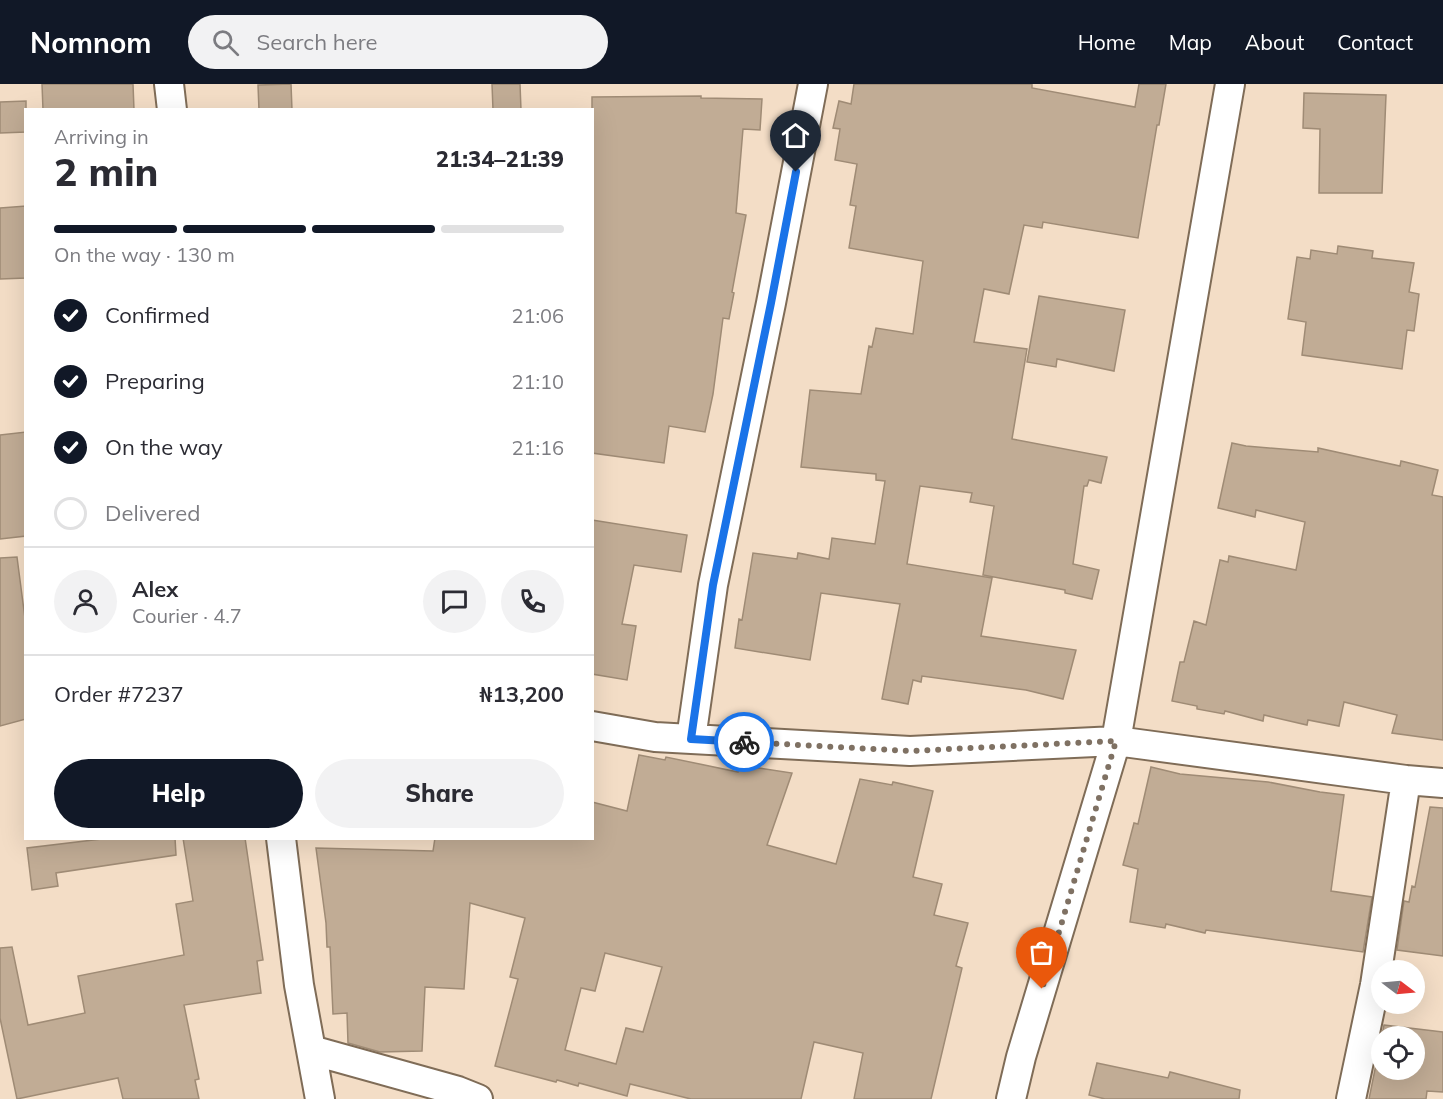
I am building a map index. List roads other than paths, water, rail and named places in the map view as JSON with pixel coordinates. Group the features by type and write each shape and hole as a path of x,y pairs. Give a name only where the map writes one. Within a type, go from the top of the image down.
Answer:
{"street":[{"path":"169,84 172,108"},
{"path":"691,739 713,585 813,84"},
{"path":"1011,1099 1021,1057 1116,741 1230,84"},
{"path":"594,726 655,737 910,751 1116,741 1443,783"},
{"path":"1351,1099 1375,985 1406,780"},
{"path":"281,840 299,985 320,1099"},
{"path":"311,1050 458,1091 478,1099"}]}
